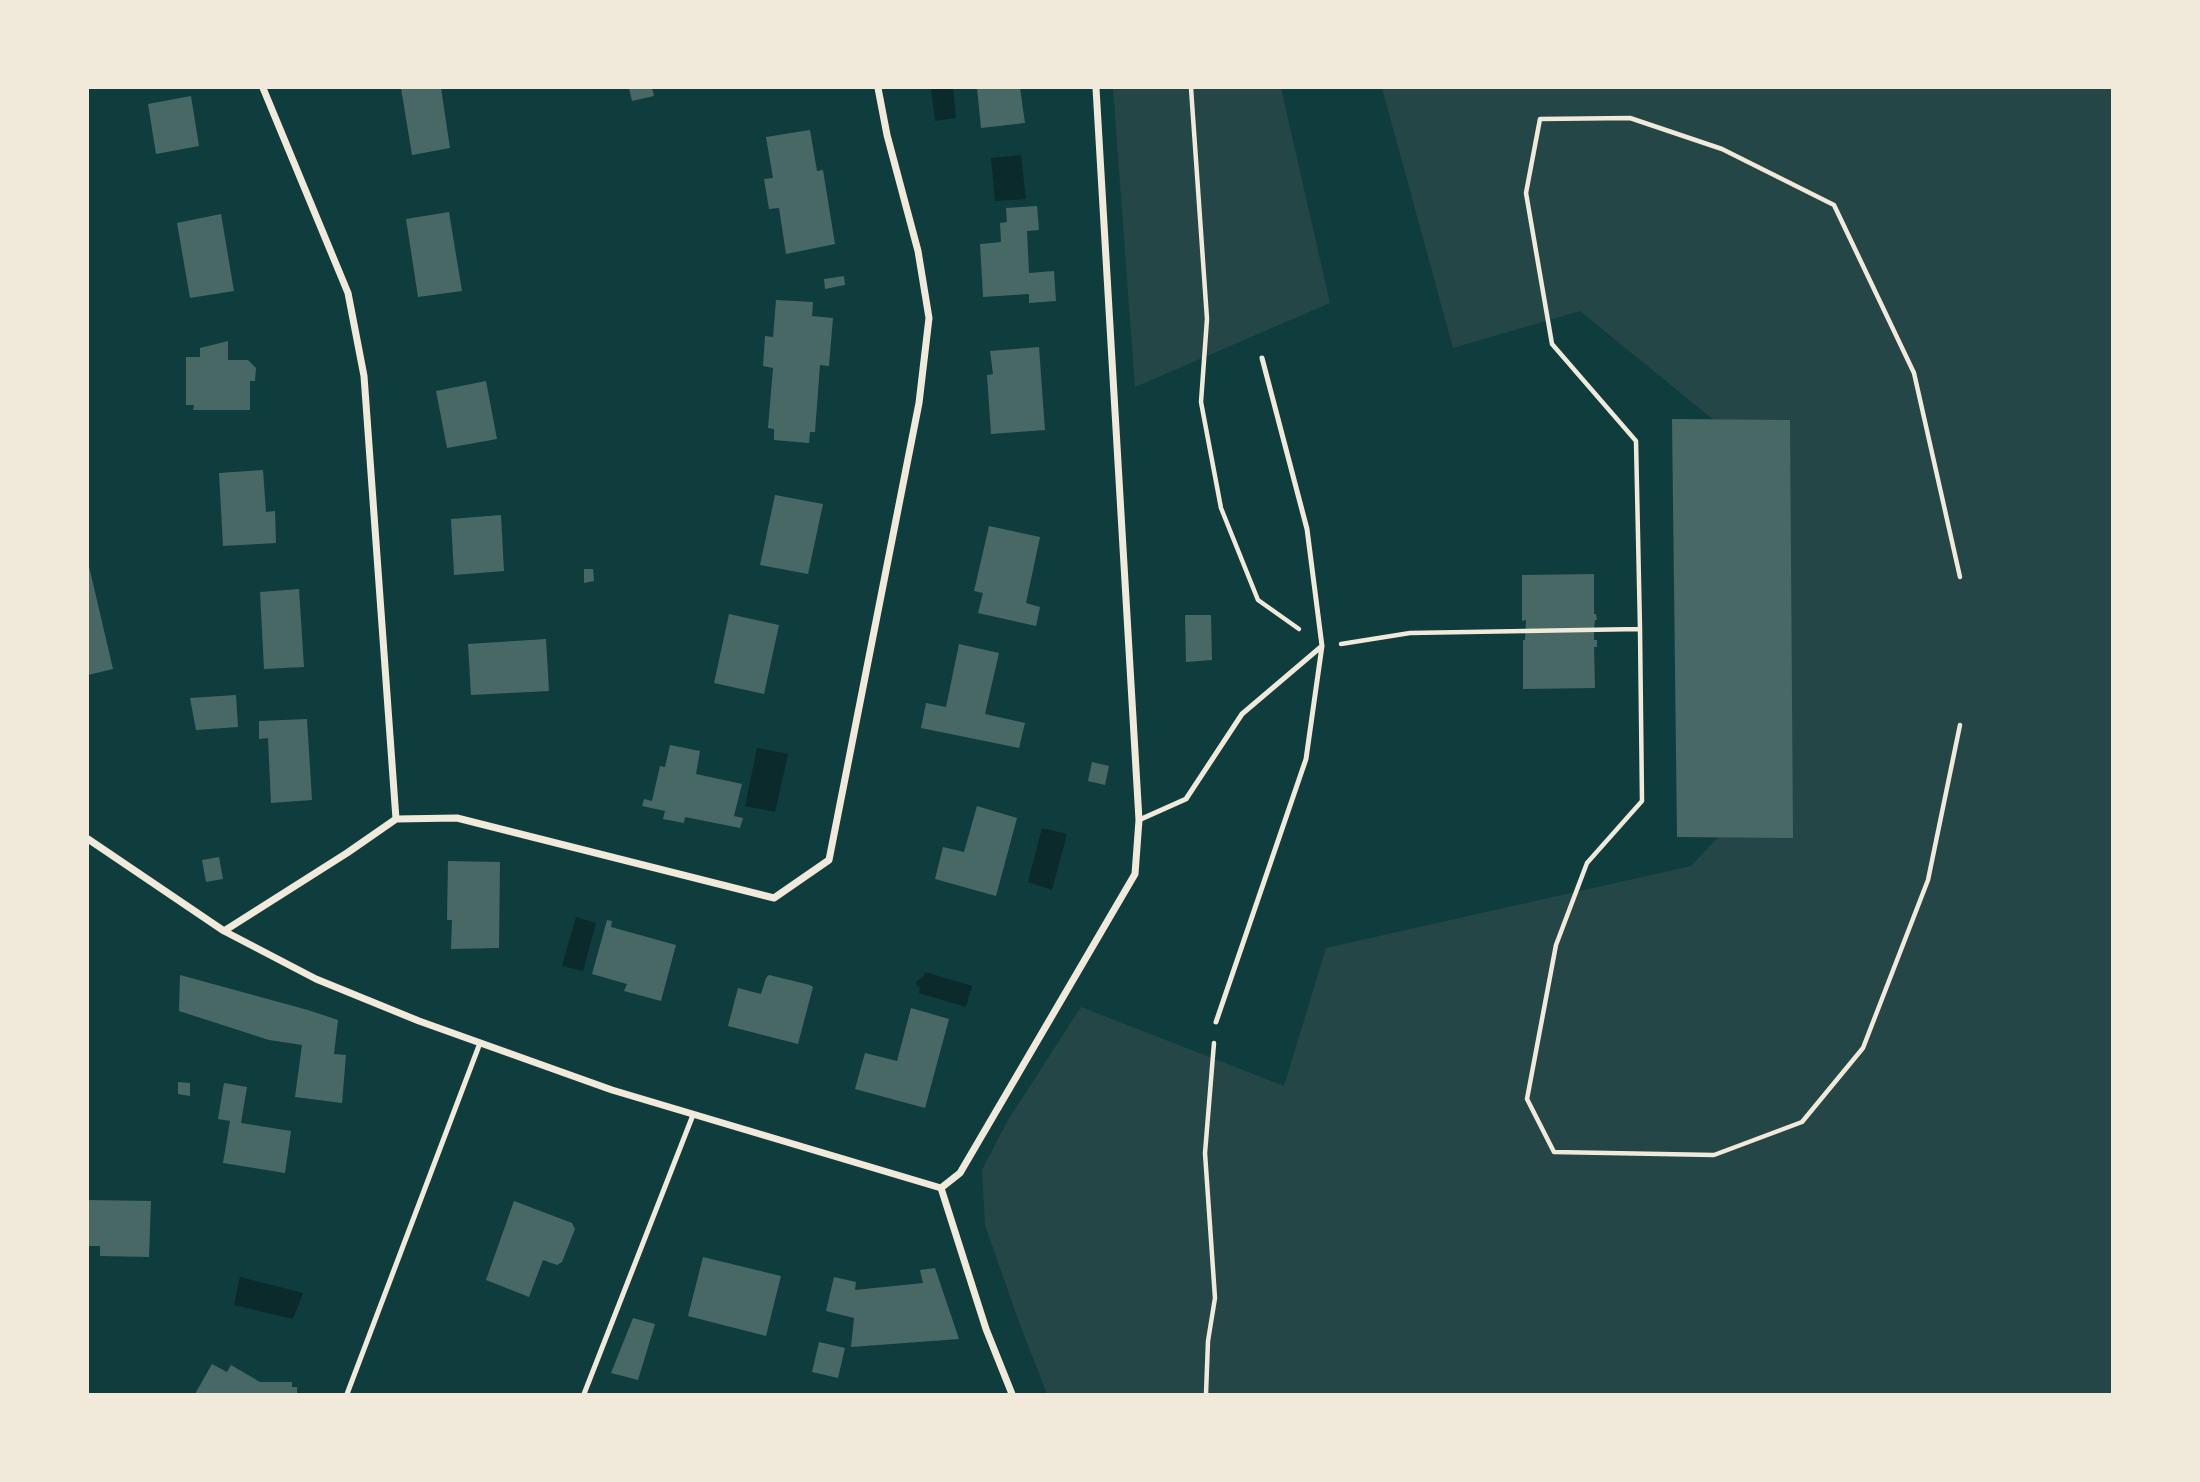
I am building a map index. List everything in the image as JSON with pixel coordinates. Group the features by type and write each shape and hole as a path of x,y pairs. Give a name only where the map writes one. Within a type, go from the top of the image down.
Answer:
{"street":[{"path":"263,88 348,293 364,376 396,819"},
{"path":"224,931 396,819 457,818 774,898 829,860 919,403 929,318 918,251 887,135 878,88"},
{"path":"941,1188 960,1173 1135,874 1139,820 1096,88"},
{"path":"88,839 224,931 316,979 612,1090 941,1188"},
{"path":"941,1188 986,1329 1012,1395"}],"lane":[{"path":"1216,1022 1307,759 1322,646 1307,529 1262,358"},
{"path":"1139,820 1186,799 1242,714 1322,646"},
{"path":"347,1395 481,1042"},
{"path":"584,1395 693,1115"}],"path":[{"path":"1191,88 1207,319 1201,402 1221,508 1258,600 1322,646 1410,633 1640,629"},
{"path":"1960,577 1914,373 1834,205 1722,149 1630,118 1540,119 1526,193 1552,344 1636,441 1640,629 1642,801 1587,863 1556,945 1527,1099 1553,1152 1714,1155 1802,1122 1863,1048 1928,880 1960,725"},
{"path":"1206,1395 1208,1341 1215,1298 1205,1153 1216,1022"}],"shaded area":[{"path":"931,88 953,88 956,118 935,121"},
{"path":"1113,88 1281,88 1330,303 1135,387"},
{"path":"1382,88 2112,88 2112,1394 1047,1394 985,1225 982,1170 1008,1120 1081,1007 1284,1086 1326,948 1691,866 1771,781 1737,439 1580,311 1453,348"},
{"path":"1021,155 1026,199 995,201 991,158"},
{"path":"757,748 788,754 775,812 745,806"},
{"path":"1042,828 1067,834 1052,890 1028,882"},
{"path":"576,917 596,923 583,971 562,966"},
{"path":"925,972 972,986 966,1007 919,993 920,988 916,984"},
{"path":"240,1277 303,1293 293,1319 234,1305"}],"building":[{"path":"401,88 441,88 450,148 412,155"},
{"path":"629,88 652,88 654,96 632,101"},
{"path":"977,88 1020,88 1025,123 981,128"},
{"path":"191,96 199,146 156,154 148,104"},
{"path":"810,130 817,171 823,170 835,244 786,254 779,208 769,209 764,179 773,178 766,137"},
{"path":"1037,206 1039,230 1027,231 1029,273 1054,271 1056,301 1029,303 1029,294 983,297 980,244 1001,242 1000,223 1007,222 1006,208"},
{"path":"449,212 462,291 418,297 406,219"},
{"path":"221,214 234,291 190,298 177,223"},
{"path":"844,276 845,285 825,289 824,279"},
{"path":"776,300 813,302 812,316 833,318 829,366 820,365 815,432 810,432 809,443 774,440 774,429 768,428 773,368 763,366 765,336 773,337"},
{"path":"228,341 228,360 248,360 256,368 255,381 250,381 250,410 193,410 194,405 186,405 186,357 200,357 200,348"},
{"path":"1039,347 1045,430 991,434 987,375 993,374 990,351"},
{"path":"486,381 497,439 447,448 436,391"},
{"path":"1672,419 1790,420 1793,838 1677,837"},
{"path":"263,470 266,512 275,511 276,543 223,546 219,473"},
{"path":"775,495 823,504 808,574 760,565"},
{"path":"501,515 504,571 454,575 451,519"},
{"path":"989,526 1040,537 1026,603 1040,607 1036,626 978,613 983,593 974,591"},
{"path":"88,562 113,669 88,675"},
{"path":"584,569 593,569 594,581 584,583"},
{"path":"1594,574 1594,614 1597,620 1594,629 1594,640 1597,640 1597,647 1594,647 1595,688 1523,689 1523,640 1526,620 1522,621 1522,575"},
{"path":"299,589 304,667 264,669 260,592"},
{"path":"729,614 779,625 764,694 714,683"},
{"path":"1185,615 1211,615 1212,660 1186,662"},
{"path":"546,639 549,691 471,695 468,644"},
{"path":"959,644 999,653 985,714 1025,723 1019,748 921,728 926,703 946,707"},
{"path":"236,695 238,727 196,730 190,698"},
{"path":"307,719 312,800 271,803 268,738 259,739 259,721"},
{"path":"670,745 700,751 696,774 742,784 734,816 743,818 740,828 685,817 684,823 663,819 665,811 642,806 644,799 652,801 660,766 665,767"},
{"path":"1092,762 1109,766 1105,785 1088,781"},
{"path":"977,806 1017,818 996,896 935,879 943,847 964,852"},
{"path":"219,857 223,879 206,882 202,860"},
{"path":"448,861 500,862 499,948 451,949 452,920 447,920"},
{"path":"607,920 612,921 611,927 676,945 661,1001 624,991 627,984 592,974"},
{"path":"180,975 338,1020 334,1054 346,1055 342,1103 295,1097 302,1045 269,1040 179,1011"},
{"path":"769,975 813,987 798,1044 728,1026 738,988 761,994"},
{"path":"911,1008 949,1019 925,1108 855,1089 865,1053 897,1061"},
{"path":"178,1082 190,1083 190,1096 178,1094"},
{"path":"224,1083 247,1087 241,1123 291,1131 285,1173 223,1163 230,1121 218,1119"},
{"path":"88,1200 151,1201 149,1257 100,1256 100,1246 88,1246"},
{"path":"514,1201 572,1223 575,1229 562,1262 557,1265 543,1260 529,1297 486,1280"},
{"path":"703,1257 781,1276 766,1336 688,1316"},
{"path":"935,1268 959,1339 851,1347 854,1318 826,1311 834,1277 856,1282 855,1290 923,1283 920,1270"},
{"path":"633,1318 655,1324 638,1380 611,1373"},
{"path":"819,1342 845,1348 838,1378 812,1372"},
{"path":"212,1364 227,1372 231,1365 260,1382 292,1382 292,1387 297,1387 297,1394 195,1394"}]}
